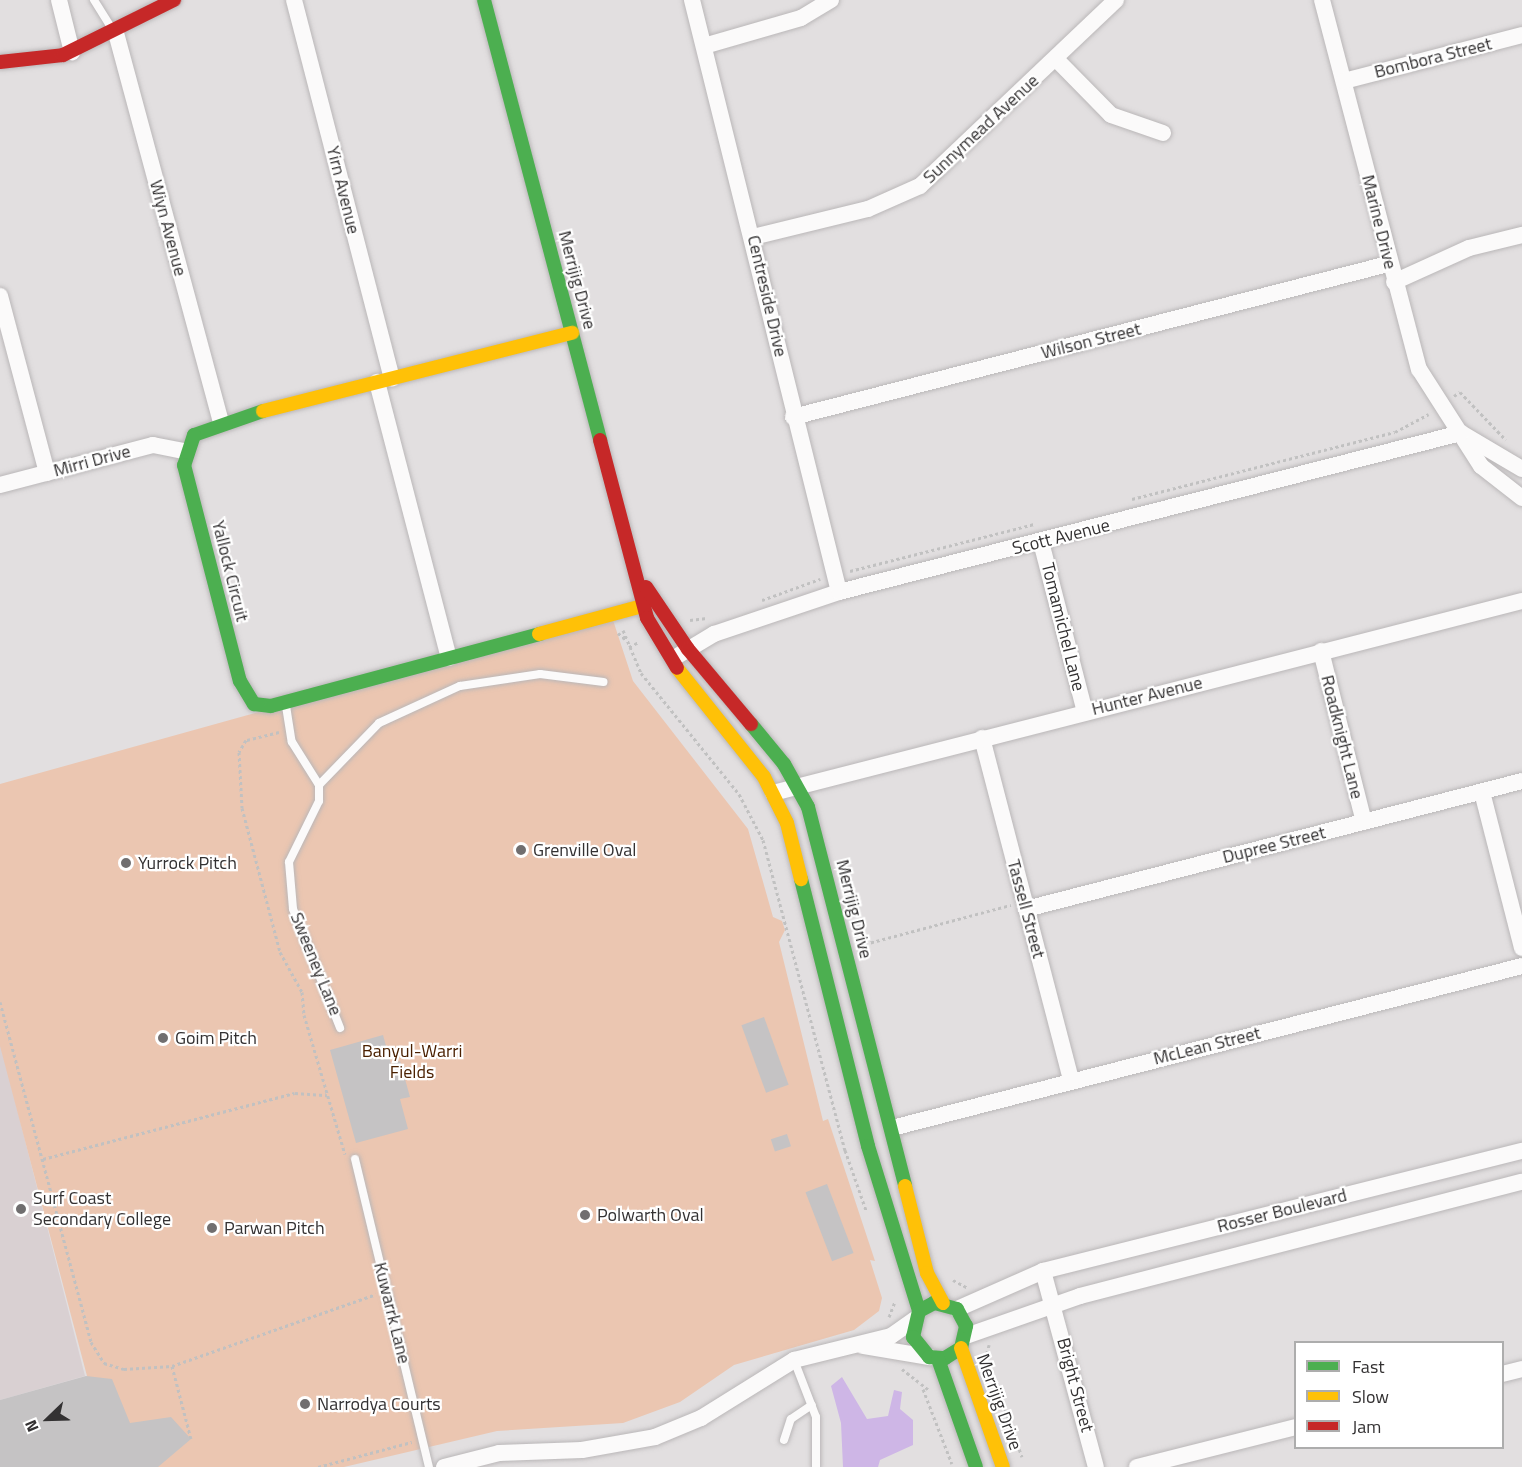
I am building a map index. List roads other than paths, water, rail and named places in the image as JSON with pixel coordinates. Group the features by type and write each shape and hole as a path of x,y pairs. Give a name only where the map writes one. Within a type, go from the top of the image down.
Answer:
{"street":[{"path":"59,0 72,52"},
{"path":"0,62 72,52 116,33 174,0"},
{"name":"Yirn Avenue","path":"294,0 450,658"},
{"name":"Merrijig Drive","path":"484,0 635,569 642,606 669,661 773,793 798,861 868,1146 917,1315 913,1337 933,1358 976,1467"},
{"name":"Centreside Drive","path":"692,0 753,237 793,417 839,592"},
{"path":"704,46 801,18 831,0"},
{"name":"Sunnymead Avenue","path":"753,237 868,209 920,186 1116,0"},
{"name":"Marine Drive","path":"1322,0 1388,264 1419,369 1481,465 1522,498"},
{"name":"Wiyn Avenue","path":"116,33 221,422"},
{"name":"Bombora Street","path":"1344,81 1522,35"},
{"path":"1056,59 1111,115 1163,134"},
{"path":"1394,282 1469,248 1522,235"},
{"name":"Wilson Street","path":"793,417 1388,264"},
{"path":"0,296 47,473"},
{"path":"185,451 194,435 221,422 572,333"},
{"name":"Marine Drive","path":"1461,433 1522,469"},
{"name":"Scott Avenue","path":"669,661 714,634 839,592 1461,433"},
{"name":"Mirri Drive","path":"0,485 153,445 185,451"},
{"name":"Yallock Circuit","path":"185,451 184,465 245,695 254,704 286,702 642,606"},
{"name":"Tomamichel Lane","path":"1041,542 1085,712"},
{"name":"Merrijig Drive","path":"635,569 688,648 798,786 814,825 927,1273 950,1306 1003,1467"},
{"name":"Hunter Avenue","path":"773,793 1522,601"},
{"name":"Roadknight Lane","path":"1321,651 1364,822"},
{"name":"Tassell Street","path":"982,738 1071,1080"},
{"name":"Dupree Street","path":"1025,905 1522,781"},
{"path":"1482,792 1522,948"},
{"name":"McLean Street","path":"892,1128 1071,1080 1522,966"},
{"name":"Rosser Boulevard","path":"950,1306 1042,1272 1522,1151"},
{"name":"Rosser Boulevard","path":"963,1342 1054,1304 1522,1182"},
{"path":"1042,1272 1054,1304"},
{"name":"Bright Street","path":"1054,1304 1096,1467"},
{"path":"444,1467 499,1453 582,1450 655,1437 700,1418 794,1360 891,1336 917,1315 950,1306"},
{"name":"Merrijig Drive","path":"933,1358 963,1342"},
{"path":"856,1345 933,1358"},
{"path":"1504,1374 1522,1369"},
{"path":"1137,1467 1294,1428"}],"lane":[{"path":"94,0 116,33"},
{"path":"286,702 289,731 319,784 379,723 460,686 540,674 603,682"},
{"name":"Sweeney Lane","path":"319,784 313,816 294,846 288,880 299,928 330,991 340,1028"},
{"name":"Kuwarrk Lane","path":"350,1159 382,1293 429,1467"},
{"path":"794,1360 812,1405 816,1467"},
{"path":"784,1440 791,1419 812,1405"}],"place":[{"name":"Grenville Oval","path":"521,850"},
{"name":"Yurrock Pitch","path":"126,863"},
{"name":"Goim Pitch","path":"163,1038"},
{"name":"Surf Coast Secondary College","path":"21,1209"},
{"name":"Polwarth Oval","path":"585,1215"},
{"name":"Parwan Pitch","path":"212,1228"},
{"name":"Narrodya Courts","path":"305,1404"}],"park label":[{"name":"Banyul-Warri Fields","path":"412,1062"}]}
